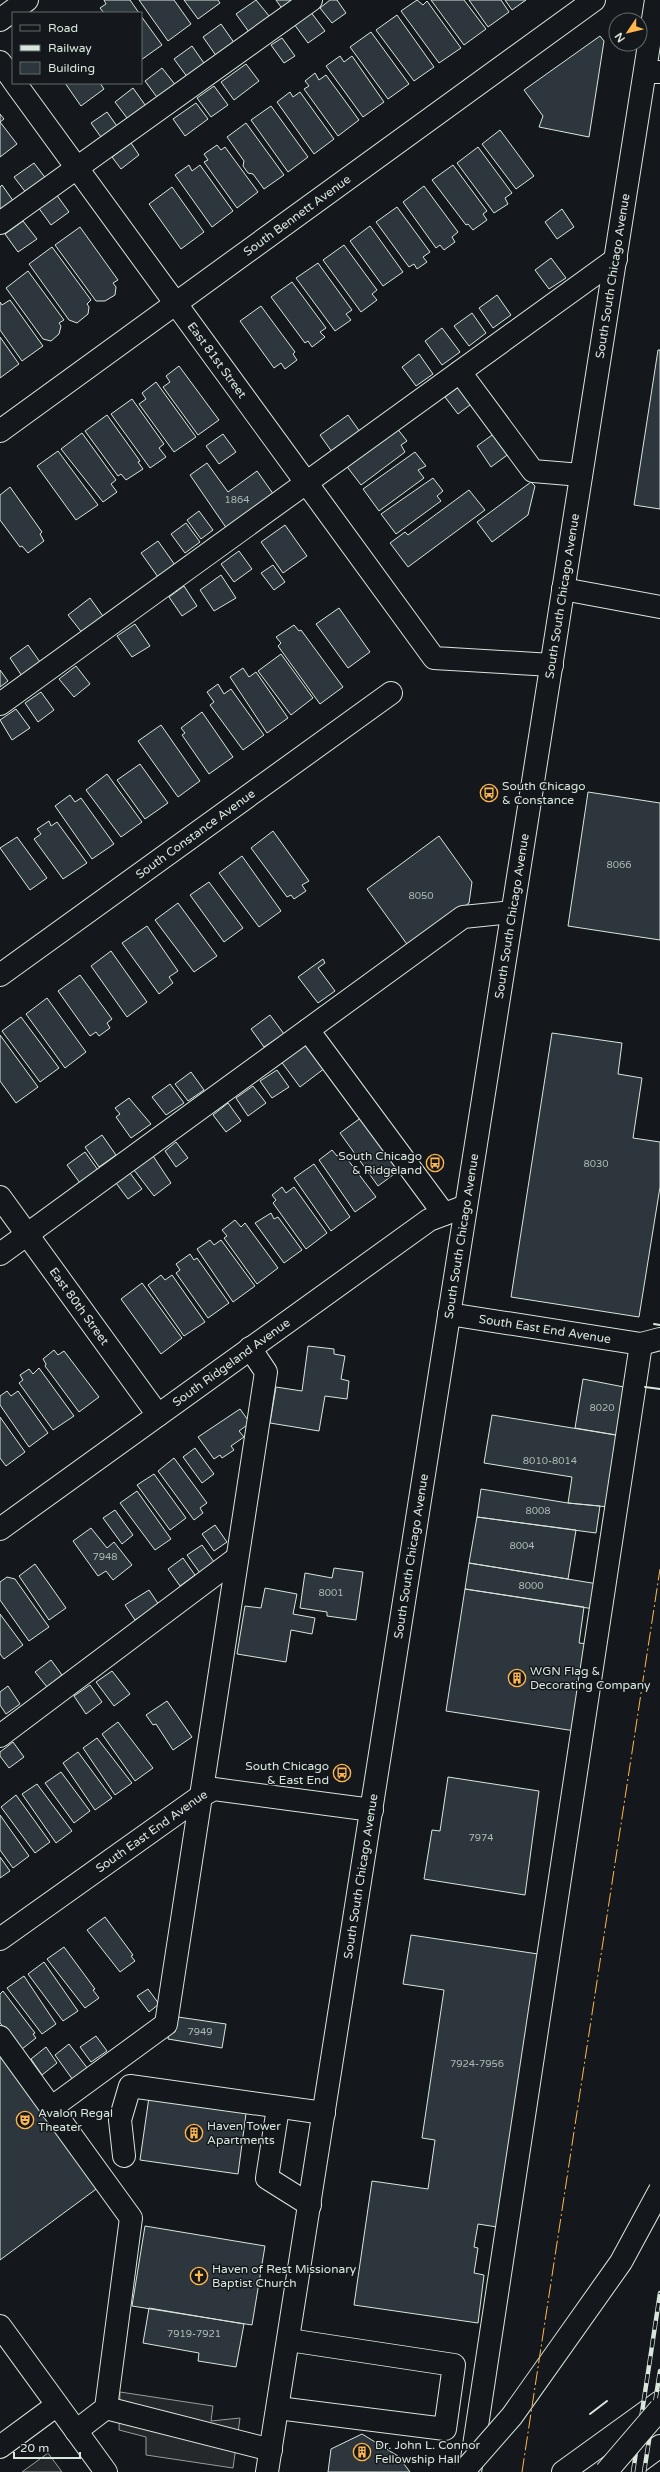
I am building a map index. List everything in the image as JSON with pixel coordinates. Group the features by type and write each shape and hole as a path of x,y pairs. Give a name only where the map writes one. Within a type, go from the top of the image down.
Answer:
{"main road":[{"path":"0,20 27,0"},
{"path":"0,223 311,0"},
{"name":"South Bennett Avenue","path":"0,431 594,0"},
{"name":"South South Chicago Avenue","path":"267,2472 289,2340 581,475 616,259 652,72 656,0"},
{"path":"0,62 12,79"},
{"name":"East 81st Street","path":"16,84 434,658 552,665"},
{"path":"0,704 616,259"},
{"path":"460,372 533,471 581,475"},
{"path":"563,588 660,608"},
{"name":"South Constance Avenue","path":"0,975 392,693"},
{"path":"0,1254 463,917 512,912"},
{"path":"308,1030 444,1214"},
{"name":"East 80th Street","path":"0,1197 158,1415"},
{"name":"South Ridgeland Avenue","path":"0,1528 429,1220 466,1206"},
{"name":"South East End Avenue","path":"449,1314 650,1342 660,1357"},
{"path":"470,2472 650,1342"},
{"path":"51,2108 166,2024 266,1372 250,1348"},
{"path":"0,1736 237,1558"},
{"name":"South East End Avenue","path":"0,1939 201,1796 214,1789 372,1810"},
{"path":"0,2037 131,2218 106,2408 76,2431"},
{"path":"124,2156 120,2120 130,2086 278,2108 324,2113"},
{"path":"278,2108 267,2178 310,2205"},
{"path":"463,2472 512,2416 621,2262 660,2190"},
{"path":"0,2326 106,2472"},
{"path":"278,2408 445,2429 454,2365 289,2340"},
{"path":"563,2472 660,2402"},
{"path":"0,2447 58,2405"},
{"path":"106,2408 271,2450"},
{"path":"606,2472 660,2409"},
{"path":"625,2472 660,2446"}],"shaded area":[{"path":"120,2392 213,2406 211,2421 240,2418 233,2468 146,2455 146,2437 119,2430"},
{"path":"48,2453 62,2472 22,2472"}],"building":[{"path":"104,0 130,0 138,12 103,12 100,8 106,4"},
{"path":"139,0 174,0 191,24 168,41"},
{"path":"184,0 218,0 220,3 198,19"},
{"path":"256,0 270,17 249,32 236,14"},
{"path":"276,0 296,0 283,10"},
{"path":"330,0 337,0 346,13 332,23 320,8"},
{"path":"417,0 423,5 427,1 461,48 439,63 401,11"},
{"path":"431,0 464,0 486,29 464,45"},
{"path":"469,0 501,0 509,12 488,27"},
{"path":"505,0 526,0 512,10"},
{"path":"310,11 325,31 308,43 294,24"},
{"path":"397,15 434,67 414,81 376,30"},
{"path":"142,17 162,45 142,59"},
{"path":"221,24 235,44 217,57 203,37"},
{"path":"371,32 409,84 388,99 350,47"},
{"path":"600,36 604,41 589,137 539,127 543,116 524,90"},
{"path":"282,38 295,56 284,63 271,45"},
{"path":"192,46 206,66 188,78 174,59"},
{"path":"340,56 344,62 352,56 384,102 363,117 326,66"},
{"path":"246,64 259,81 234,100 221,82"},
{"path":"162,68 177,87 159,100 145,81"},
{"path":"315,73 319,80 326,75 359,120 338,136 304,89 309,86 305,81"},
{"path":"66,84 101,84 104,89 81,106"},
{"path":"214,86 228,105 211,117 197,98"},
{"path":"133,88 148,109 130,122 115,102"},
{"path":"290,92 293,97 300,92 334,139 314,154 277,102"},
{"path":"196,103 208,119 185,136 173,119"},
{"path":"271,106 308,157 288,172 251,120"},
{"path":"107,112 119,129 103,140 91,123"},
{"path":"0,114 4,119 0,122"},
{"path":"0,122 17,144 0,157"},
{"path":"246,123 284,175 264,189 253,174 248,173 243,166 244,161 227,137"},
{"path":"500,130 534,176 516,189 482,144"},
{"path":"131,143 139,155 121,169 112,157"},
{"path":"217,145 221,150 225,147 258,192 237,208 204,162 208,160 204,154"},
{"path":"478,147 512,193 505,198 508,204 494,213 457,163"},
{"path":"34,163 47,180 27,194 14,177"},
{"path":"189,165 192,171 200,165 233,211 212,227 175,175"},
{"path":"453,165 487,211 483,214 487,220 473,230 468,224 466,225 432,180"},
{"path":"2,185 14,202 0,212 0,187"},
{"path":"424,186 458,232 452,237 455,242 444,250 440,245 436,248 403,202"},
{"path":"172,187 204,232 181,249 149,204"},
{"path":"56,194 69,212 51,225 38,207"},
{"path":"397,207 430,252 423,257 427,262 417,269 414,264 409,267 376,222"},
{"path":"562,209 574,227 557,239 545,222"},
{"path":"23,221 37,239 18,252 5,234"},
{"path":"370,226 403,272 383,286 350,241"},
{"path":"80,227 118,280 113,283 116,287 115,295 105,301 96,301 55,245"},
{"path":"344,245 377,290 372,294 377,300 361,312 323,260"},
{"path":"52,247 91,300 87,304 89,307 88,314 77,323 69,320 29,264"},
{"path":"551,258 566,278 549,289 535,270"},
{"path":"318,263 352,310 346,314 351,320 335,331 296,278"},
{"path":"28,271 64,320 59,323 61,326 59,334 51,341 43,339 6,288"},
{"path":"292,282 326,328 320,332 325,337 312,347 308,341 305,343 271,297"},
{"path":"497,295 511,315 493,328 479,308"},
{"path":"10,300 43,346 22,361 0,330 0,302 2,305"},
{"path":"261,306 295,352 293,354 297,360 285,369 281,363 274,368 240,321"},
{"path":"472,313 486,333 469,346 454,326"},
{"path":"442,328 460,352 442,365 425,341"},
{"path":"0,337 19,364 0,378"},
{"path":"658,350 660,350 660,509 634,505"},
{"path":"419,354 433,374 416,386 402,367"},
{"path":"179,366 219,420 198,435 163,387 170,382 166,376"},
{"path":"156,382 196,437 174,452 139,404 146,399 142,393"},
{"path":"461,385 474,402 458,414 445,397"},
{"path":"132,399 164,444 159,448 166,457 150,468 111,414"},
{"path":"107,415 140,461 138,462 143,469 126,480 121,474 118,476 85,431"},
{"path":"348,415 360,432 332,452 320,435"},
{"path":"396,427 407,441 401,445 405,452 361,485 345,464"},
{"path":"82,433 116,480 111,484 117,492 103,502 61,449"},
{"path":"495,433 510,453 491,467 477,446"},
{"path":"223,434 236,452 219,464 206,446"},
{"path":"58,451 98,505 76,520 37,466"},
{"path":"415,452 426,466 418,470 424,478 379,511 363,489"},
{"path":"207,463 228,492 257,471 274,495 227,529 190,475"},
{"path":"433,478 443,491 437,496 441,501 396,534 381,514"},
{"path":"531,482 535,486 528,515 492,542 477,522"},
{"path":"10,487 42,532 40,534 44,541 28,553 22,546 20,547 0,520 0,495"},
{"path":"469,490 485,510 408,567 390,543 405,532 408,535"},
{"path":"199,511 213,530 201,539 187,520"},
{"path":"186,523 200,542 185,553 171,534"},
{"path":"285,525 307,556 283,573 261,542"},
{"path":"158,541 175,565 158,577 141,553"},
{"path":"239,551 252,569 234,582 221,564"},
{"path":"273,565 285,582 274,590 261,573"},
{"path":"221,575 236,598 214,611 200,590"},
{"path":"184,586 197,606 182,616 169,597"},
{"path":"90,598 105,619 83,634 68,615"},
{"path":"339,608 370,652 348,668 316,624"},
{"path":"135,624 150,646 132,657 117,636"},
{"path":"294,625 299,631 301,630 343,687 320,704 278,646 281,643 276,637"},
{"path":"28,645 40,662 22,676 10,658"},
{"path":"281,654 313,698 291,715 258,671"},
{"path":"76,666 90,684 74,697 59,679"},
{"path":"243,668 249,677 256,672 288,718 267,733 230,677"},
{"path":"0,670 8,681 0,687"},
{"path":"218,684 224,694 231,689 264,735 243,750 210,705 214,702 207,692"},
{"path":"41,692 54,710 38,722 25,703"},
{"path":"16,709 30,728 12,740 0,720"},
{"path":"202,712 233,757 209,774 182,735 185,733 181,728"},
{"path":"161,725 200,781 178,797 138,741"},
{"path":"140,764 168,803 145,819 117,780"},
{"path":"107,774 142,822 121,837 86,790"},
{"path":"588,792 660,803 660,940 568,926"},
{"path":"70,795 75,802 81,798 114,844 92,859 55,806"},
{"path":"49,821 51,826 57,822 87,863 63,879 34,839 41,834 37,829"},
{"path":"273,831 309,881 302,885 306,891 294,899 291,895 287,897 251,848"},
{"path":"439,836 472,882 469,903 409,947 367,889"},
{"path":"17,837 47,878 30,890 0,848"},
{"path":"242,856 281,911 259,927 219,873"},
{"path":"209,882 243,928 224,942 190,895"},
{"path":"178,903 217,956 194,972 155,920"},
{"path":"147,926 178,971 169,977 173,983 159,994 122,943"},
{"path":"111,951 147,1002 127,1017 91,966"},
{"path":"323,959 325,963 318,968 335,991 318,1003 298,977"},
{"path":"80,975 112,1019 107,1023 110,1028 99,1036 96,1032 90,1036 58,991"},
{"path":"47,998 86,1052 65,1068 26,1014"},
{"path":"270,1015 284,1034 264,1047 251,1029"},
{"path":"21,1017 59,1068 40,1082 2,1031"},
{"path":"552,1033 622,1043 618,1074 642,1078 633,1138 660,1142 660,1187 639,1317 511,1297"},
{"path":"0,1035 38,1087 16,1103 0,1081"},
{"path":"305,1041 325,1068 300,1087 280,1060"},
{"path":"277,1070 289,1087 272,1098 260,1081"},
{"path":"191,1072 204,1090 188,1101 175,1084"},
{"path":"170,1084 184,1103 166,1115 152,1097"},
{"path":"253,1086 266,1103 248,1116 236,1098"},
{"path":"129,1098 151,1124 131,1138 116,1117 120,1114 115,1108"},
{"path":"228,1103 241,1121 226,1132 213,1115"},
{"path":"362,1117 401,1169 378,1186 340,1133"},
{"path":"102,1135 116,1155 99,1167 85,1147"},
{"path":"176,1142 188,1158 176,1167 165,1151"},
{"path":"332,1150 337,1156 342,1152 376,1197 355,1212 319,1160"},
{"path":"85,1152 98,1170 80,1183 67,1165"},
{"path":"153,1156 171,1183 154,1196 134,1170"},
{"path":"314,1164 350,1217 331,1231 294,1178"},
{"path":"130,1173 142,1189 128,1199 116,1183"},
{"path":"282,1187 286,1193 294,1187 327,1233 306,1249 273,1203 276,1200 272,1195"},
{"path":"271,1213 274,1219 278,1217 302,1250 284,1263 255,1223"},
{"path":"235,1220 241,1227 245,1223 278,1268 257,1284 224,1238 227,1236 222,1230"},
{"path":"210,1240 214,1245 221,1240 255,1286 233,1302 197,1249"},
{"path":"190,1254 194,1260 197,1258 229,1303 208,1318 176,1273 180,1270 176,1264"},
{"path":"161,1275 165,1280 172,1275 205,1322 184,1336 148,1285"},
{"path":"142,1283 182,1338 161,1354 121,1299"},
{"path":"308,1346 334,1349 334,1354 345,1356 341,1379 349,1381 347,1399 325,1396 319,1431 270,1423 276,1387 302,1391"},
{"path":"54,1350 58,1355 64,1351 99,1397 79,1412 45,1366 46,1364 43,1359"},
{"path":"39,1368 74,1416 53,1430 19,1383 23,1380 20,1375 29,1369 33,1374"},
{"path":"583,1379 629,1388 622,1436 575,1428"},
{"path":"7,1391 11,1396 18,1391 48,1433 29,1447 0,1405 0,1396"},
{"path":"240,1409 250,1423 239,1431 244,1437 231,1446 234,1450 222,1458 220,1455 214,1459 198,1437"},
{"path":"492,1415 622,1436 609,1507 568,1503 572,1477 484,1463"},
{"path":"0,1417 25,1452 6,1466 0,1458"},
{"path":"195,1448 214,1474 202,1483 183,1457"},
{"path":"174,1458 207,1503 200,1508 203,1513 194,1520 158,1471"},
{"path":"154,1474 186,1518 170,1530 137,1485"},
{"path":"481,1489 568,1503 600,1506 596,1533 477,1517"},
{"path":"137,1491 171,1539 155,1550 120,1503"},
{"path":"115,1510 133,1535 122,1544 103,1518"},
{"path":"477,1517 576,1530 568,1579 469,1563"},
{"path":"215,1525 227,1542 214,1551 202,1534"},
{"path":"91,1528 107,1548 114,1542 132,1565 113,1580 106,1571 98,1576 73,1541"},
{"path":"202,1545 214,1562 200,1573 187,1555"},
{"path":"183,1558 195,1575 180,1586 168,1569"},
{"path":"469,1563 598,1584 594,1609 465,1589"},
{"path":"35,1564 66,1608 49,1620 19,1576"},
{"path":"334,1568 363,1572 356,1620 327,1616 327,1612 300,1608 305,1573 332,1578"},
{"path":"7,1577 15,1579 49,1627 29,1641 0,1600 0,1582"},
{"path":"265,1588 297,1594 293,1614 315,1618 312,1634 291,1630 286,1662 237,1654 245,1606 261,1608"},
{"name":"WGN Flag & Decorating Company","path":"465,1589 584,1607 579,1643 588,1644 575,1731 446,1711"},
{"path":"149,1590 159,1605 135,1620 125,1605"},
{"path":"0,1614 23,1645 4,1659 0,1654"},
{"path":"51,1660 62,1675 47,1687 35,1672"},
{"path":"112,1671 130,1694 114,1706 96,1682"},
{"path":"90,1685 102,1702 86,1714 74,1696"},
{"path":"8,1686 20,1704 6,1714 0,1705 0,1692"},
{"path":"167,1701 192,1737 173,1750 156,1724 153,1725 146,1715"},
{"path":"118,1722 153,1768 135,1781 102,1734"},
{"path":"97,1738 132,1783 115,1795 83,1748"},
{"path":"13,1742 24,1757 9,1768 0,1756 0,1752"},
{"path":"78,1752 112,1798 95,1810 63,1763"},
{"path":"61,1772 90,1811 74,1823 45,1783"},
{"path":"448,1777 539,1791 525,1895 424,1879 432,1830 440,1831"},
{"path":"37,1784 72,1831 56,1843 22,1794"},
{"path":"16,1795 50,1842 35,1853 1,1807"},
{"path":"0,1815 29,1856 13,1868 0,1850"},
{"path":"0,1857 10,1871 0,1878"},
{"path":"105,1917 133,1955 131,1956 135,1961 120,1972 87,1930"},
{"path":"411,1935 538,1954 497,2227 478,2224 474,2247 478,2248 474,2273 484,2275 478,2323 354,2305 372,2181 428,2189 435,2140 422,2138 444,1990 403,1984"},
{"path":"64,1947 95,1989 93,1990 99,1998 85,2008 47,1959"},
{"path":"44,1962 78,2011 63,2021 28,1974"},
{"path":"24,1976 56,2024 42,2034 7,1988"},
{"path":"148,1989 159,2004 149,2012 137,1996"},
{"path":"3,1991 35,2033 33,2034 36,2038 22,2049 0,2023 0,1994"},
{"path":"178,2017 226,2024 222,2048 168,2039 169,2034 175,2032"},
{"path":"96,2036 107,2051 91,2062 80,2047"},
{"path":"69,2044 88,2069 73,2080 55,2055"},
{"path":"46,2047 57,2063 42,2075 31,2059"},
{"name":"Avalon Regal Theater","path":"0,2052 99,2187 0,2260"},
{"name":"Haven Tower Apartments","path":"150,2090 247,2106 238,2174 140,2160"},
{"name":"Haven of Rest Missionary Baptist Church","path":"145,2226 265,2246 252,2325 132,2306"},
{"path":"149,2308 244,2324 236,2367 198,2361 199,2353 143,2343"},
{"name":"Dr. John L. Connor Fellowship Hall","path":"362,2434 398,2456 410,2472 328,2472 331,2449"}],"railway":[{"path":"633,2472 660,2293"},
{"path":"644,2472 660,2371"}],"wall":[{"path":"654,1324 660,1325"},
{"path":"645,1387 660,1389"},
{"path":"590,2414 607,2401"}],"power":[{"path":"522,2472 660,1569"}],"place":[{"name":"South Chicago & Constance","path":"489,793"},
{"name":"South Chicago & Ridgeland","path":"435,1163"},
{"name":"WGN Flag & Decorating Company","path":"517,1678"},
{"name":"South Chicago & East End","path":"342,1773"},
{"name":"Avalon Regal Theater","path":"25,2120"},
{"name":"Haven Tower Apartments","path":"194,2133"},
{"name":"Haven of Rest Missionary Baptist Church","path":"199,2276"},
{"name":"Dr. John L. Connor Fellowship Hall","path":"362,2452"}]}
